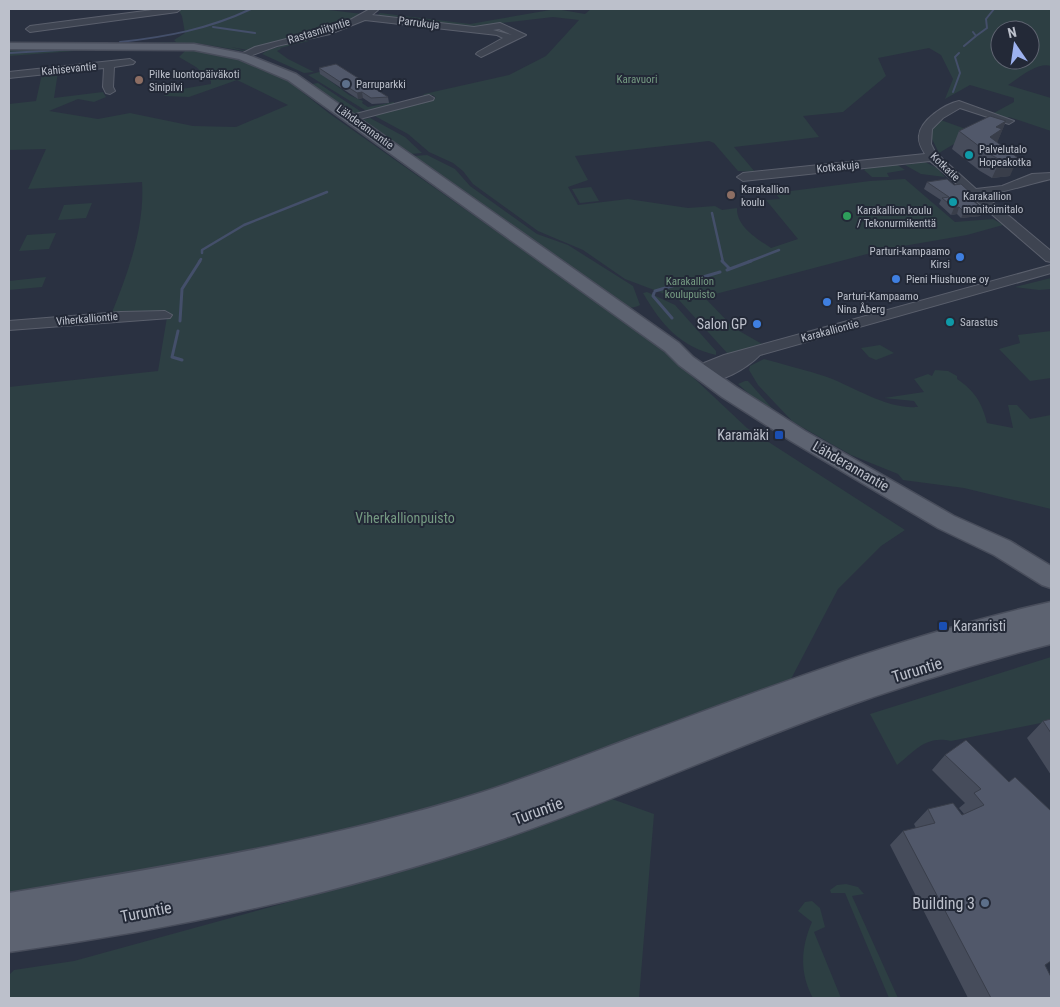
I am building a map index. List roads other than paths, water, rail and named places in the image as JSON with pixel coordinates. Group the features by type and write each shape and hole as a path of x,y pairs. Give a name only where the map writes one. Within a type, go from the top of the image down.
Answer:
{"main road":[{"name":"Lähderannantie","path":"9,46 181,46 242,56 292,77 672,347 712,372 757,409 798,436 946,522 1002,548 1051,578"},
{"name":"Lähderannantie","path":"946,522 1051,598"},
{"name":"Turuntie","path":"9,909 233,869 323,849 458,815 888,657 952,637 1051,612"},
{"name":"Turuntie","path":"9,935 215,899 381,861 451,841 540,811 879,682 968,654 1051,633"}],"street":[{"path":"39,24 76,19 98,9"},
{"path":"30,29 178,9"},
{"name":"Rastasniityntie","path":"242,56 335,29 375,9"},
{"name":"Parrukuja","path":"364,16 499,33 510,38 481,54"},
{"name":"Kahisevantie","path":"9,75 130,62"},
{"path":"109,64 108,87 110,91"},
{"path":"352,118 419,99 429,98"},
{"name":"Kotkatie","path":"1009,121 959,104 933,120 926,127 924,136 932,157 1051,258"},
{"name":"Kotkakuja","path":"743,177 932,157"},
{"path":"974,193 1004,189 1032,178 1048,176"},
{"name":"Karakalliontie","path":"712,372 734,367 752,353 1051,269"},
{"name":"Viherkalliontie","path":"9,326 121,316 165,315"}],"waterway":[{"path":"120,42 154,38 203,27 251,9"},
{"path":"976,36 987,28 986,19 994,9"},
{"path":"213,27 255,33"},
{"path":"973,32 976,36"},
{"path":"964,46 976,36"},
{"path":"9,53 77,49"},
{"path":"953,92 960,73 955,57 959,53"},
{"path":"202,253 202,250 244,225 327,192"},
{"path":"712,213 723,262"},
{"path":"748,262 779,250"},
{"path":"180,321 182,289 200,261"},
{"path":"730,269 751,261"},
{"path":"723,262 730,269"},
{"path":"655,291 720,272"},
{"path":"654,293 653,296 672,318"},
{"path":"178,331 172,357 182,360"}],"place":[{"name":"Pilke luontopäiväkoti Sinipilvi","path":"139,80"},
{"name":"Parruparkki","path":"346,84"},
{"name":"Palvelutalo Hopeakotka","path":"969,155"},
{"name":"Karakallion koulu","path":"731,195"},
{"name":"Karakallion monitoimitalo","path":"953,202"},
{"name":"Karakallion koulu / Tekonurmikenttä","path":"847,216"},
{"name":"Parturi-kampaamo Kirsi","path":"960,257"},
{"name":"Pieni Hiushuone oy","path":"896,279"},
{"name":"Parturi-Kampaamo Nina Åberg","path":"827,302"},
{"name":"Sarastus","path":"950,322"},
{"name":"Salon GP","path":"757,324"},
{"name":"Karamäki","path":"779,435"},
{"name":"Karanristi","path":"943,626"},
{"name":"Building 3","path":"985,903"}],"park label":[{"name":"Karavuori","path":"637,79"},
{"name":"Karakallion koulupuisto","path":"690,287"},
{"name":"Viherkallionpuisto","path":"405,518"}]}
